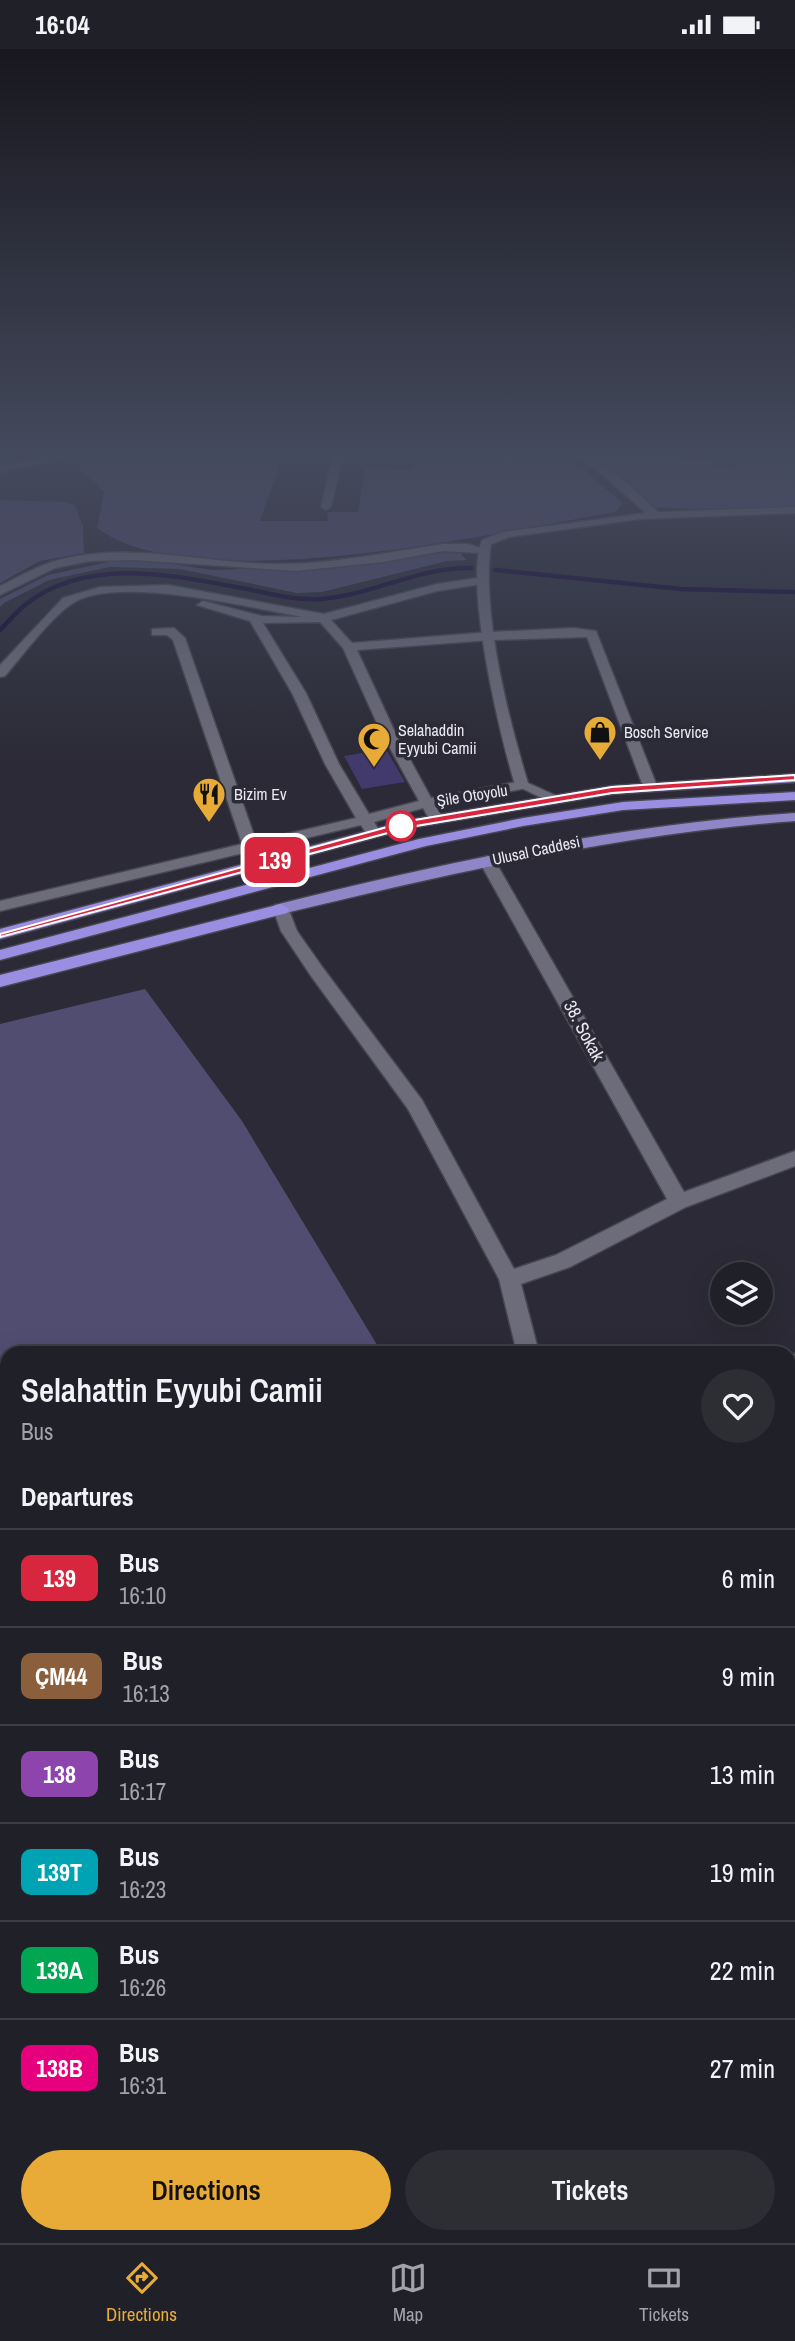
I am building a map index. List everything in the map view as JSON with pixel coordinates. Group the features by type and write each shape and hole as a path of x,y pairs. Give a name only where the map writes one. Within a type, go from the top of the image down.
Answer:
{"highway":[{"name":"Şile Otoyolu","path":"0,934 369,827 650,786 795,778"},
{"name":"Şile Otoyolu","path":"0,955 424,842 523,822 623,806 795,796"},
{"path":"0,981 281,909"}],"main road":[{"name":"Ulusal Caddesi","path":"281,909 487,861 650,829 795,817"}],"street":[{"path":"0,591 65,561 98,557"},
{"path":"166,557 247,567 349,564 385,557"},
{"path":"482,557 490,636 510,752 522,785"},
{"path":"0,684 58,618 89,600 132,596 177,598 274,622 323,617 411,592 484,581"},
{"path":"0,673 67,601 100,591 168,589 323,617 349,647 387,730 436,819"},
{"path":"255,618 259,630 299,693 332,764 369,827"},
{"path":"156,632 170,631 179,638 250,846"},
{"path":"349,647 490,636 573,632 592,634 650,786"},
{"path":"0,906 250,846 369,827 426,803 522,785 552,799"},
{"name":"38. Sokak","path":"487,861 679,1202"},
{"path":"125,899 138,873"},
{"path":"281,909 289,931 317,972 415,1104 509,1279 526,1346"},
{"path":"509,1279 563,1261 679,1202 795,1158"}],"shaded area":[{"path":"0,557 60,557 40,561 0,583"},
{"path":"193,557 313,557 273,560"},
{"path":"404,557 464,557 466,560 447,561 322,592 297,593 180,569 110,567 49,580 0,607 0,599 48,575 108,562 144,560 213,570 367,565"},
{"path":"145,989 242,1121 378,1346 0,1346 0,1024"}],"building":[{"name":"Selahaddin Eyyubi Camii","path":"386,749 405,782 362,789 344,756"}],"waterway":[{"path":"0,630 26,604 51,589 77,579 105,574 162,575 284,597 321,599 359,592 433,572 471,568"},
{"path":"495,570 681,589 795,592"}],"bus line":[{"name":"139","path":"0,934 409,824 612,790 744,779 795,778"}],"place":[{"name":"Bosch Service","path":"600,762"},
{"name":"Selahaddin Eyyubi Camii","path":"374,769"},
{"name":"Bizim Ev","path":"209,824"}]}
